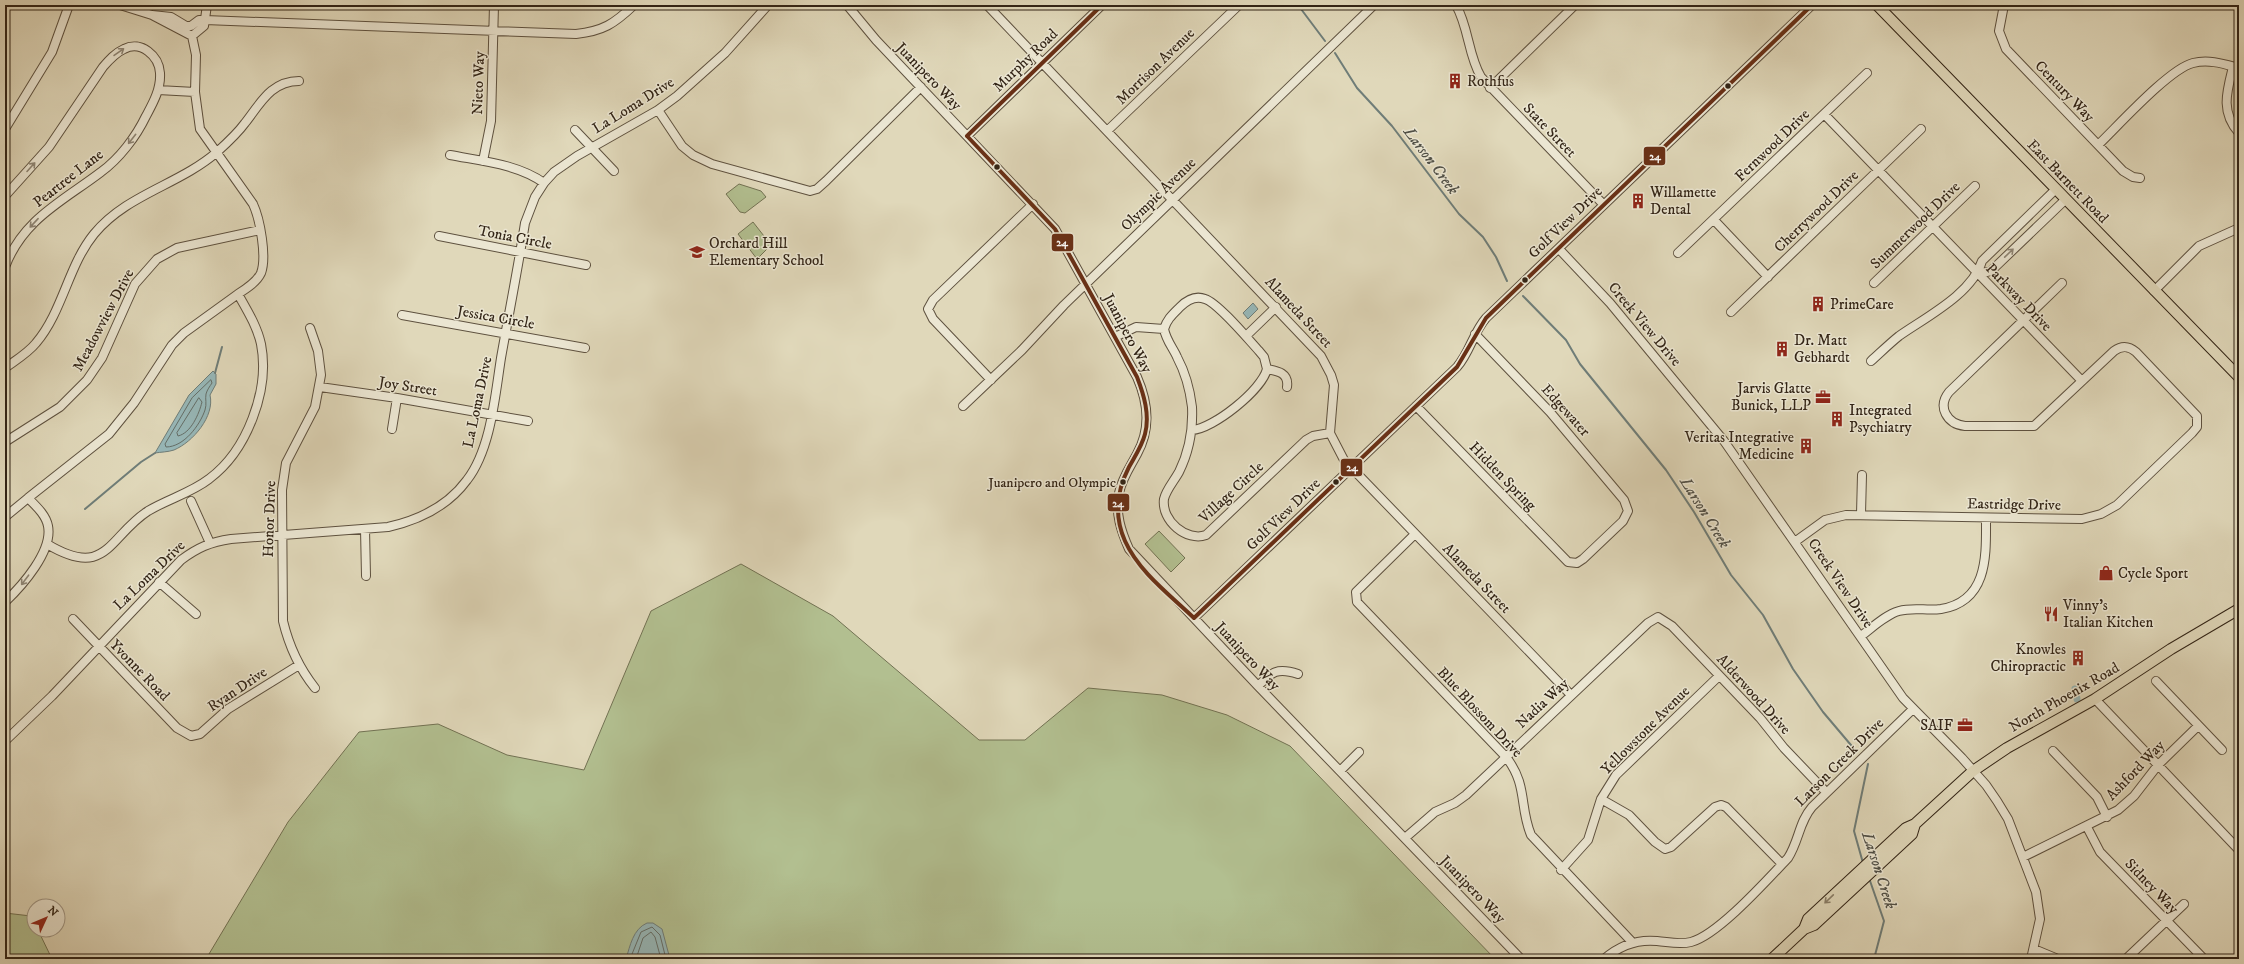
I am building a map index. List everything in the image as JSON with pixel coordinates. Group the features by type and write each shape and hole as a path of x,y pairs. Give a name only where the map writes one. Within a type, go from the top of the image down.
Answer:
{"main road":[{"name":"East Barnett Road","path":"1877,5 2065,200 2239,377"},
{"name":"North Phoenix Road","path":"1772,959 1804,928 1808,920 1860,877 1882,856 1906,828 1915,824 1973,771 2006,748 2096,699 2171,649 2239,608"}],"street":[{"path":"5,129 52,52 69,5"},
{"path":"120,5 152,15 192,36"},
{"path":"192,36 204,26 208,5"},
{"name":"Nieto Way","path":"483,161 491,121 494,5"},
{"path":"152,15 171,17 186,26 191,26 199,20 205,20 576,34 590,33 610,25 634,5"},
{"name":"La Loma Drive","path":"5,741 52,696 181,560 210,542 281,534 388,527 416,519 437,509 453,495 468,480 478,462 491,414 527,216 544,183 564,164 658,110 695,81 725,53 768,5"},
{"name":"Juanipero Way","path":"847,5 876,40 1033,204 1063,241 1143,390 1147,416 1143,440 1127,470 1119,492 1118,509 1123,535 1129,549 1139,562 1521,959"},
{"name":"Alameda Street","path":"987,5 1316,350 1327,365 1334,385 1330,433 1338,450 1351,468 1571,695"},
{"name":"Murphy Road","path":"967,136 1102,5"},
{"name":"Morrison Avenue","path":"1107,131 1239,5"},
{"name":"Olympic Avenue","path":"963,406 1173,199 1374,5"},
{"name":"State Street","path":"1456,5 1465,22 1475,66 1490,88 1603,204"},
{"path":"1490,88 1575,5"},
{"name":"Golf View Drive","path":"1194,618 1462,361 1475,334 1486,318 1559,249 1603,204 1812,5"},
{"name":"Century Way","path":"2004,5 1999,31 2006,49 2124,171 2133,177 2140,178"},
{"path":"5,517 109,434 134,404 172,345 184,333 253,282 260,273 263,258 260,230 253,204 200,129 195,92 196,55 192,36"},
{"name":"Peartree Lane","path":"5,196 49,147 103,67 119,52 127,47 140,48 151,53 157,62 160,72 158,90 141,126 112,162 43,213 21,238 5,267"},
{"path":"2098,145 2180,68 2200,62 2215,62 2236,68 2225,105 2232,124 2239,133"},
{"name":"Fernwood Drive","path":"1678,253 1867,73"},
{"path":"5,368 25,354 42,336 53,318 81,252 104,223 125,205 189,172 217,152 237,132 272,89 285,83 299,81"},
{"path":"658,110 682,146 693,156 712,164 810,191 821,185 921,87"},
{"path":"158,90 195,92"},
{"name":"Parkway Drive","path":"1824,114 2082,382"},
{"name":"Cherrywood Drive","path":"1731,312 1921,129"},
{"path":"575,130 614,171"},
{"path":"450,155 483,161 518,170 544,183"},
{"name":"Summerwood Drive","path":"1874,283 1975,186"},
{"path":"1978,274 1982,261 2056,189"},
{"path":"1871,361 1897,338 1941,308 1978,274 1991,271 2065,200"},
{"path":"991,380 933,318 928,309 933,300 1033,204"},
{"path":"1714,220 1768,277"},
{"path":"2154,291 2199,246 2239,228"},
{"name":"Meadowview Drive","path":"5,442 60,407 87,380 102,358 135,284 157,259 177,248 260,230"},
{"name":"Tonia Circle","path":"439,236 586,265"},
{"name":"Creek View Drive","path":"1559,249 1610,303 1724,440 1796,541 1903,698 1986,785 2008,819 2036,892 2040,919 2031,959"},
{"path":"2062,283 1949,392 1943,402 1943,408 1948,418 1958,425 2034,426 2082,382"},
{"path":"47,544 62,552 75,556 97,555 108,550 144,514 165,500 195,488 209,479 231,459 243,437 257,401 262,360 257,330 238,294"},
{"path":"1115,337 1136,327 1164,329 1167,320 1182,305 1194,298 1200,297 1213,303 1246,336 1264,357 1267,369 1259,384 1228,412 1205,428 1192,430"},
{"path":"1246,336 1276,307"},
{"name":"Jessica Circle","path":"402,315 506,332 585,348"},
{"name":"Honor Drive","path":"310,328 320,361 320,387 315,408 286,463 282,490 281,534 283,621 290,644 299,665 316,688"},
{"name":"Village Circle","path":"1164,329 1188,383 1192,406 1192,430 1184,461 1164,500 1168,517 1182,532 1195,537 1201,537 1212,531 1306,440 1313,436 1330,433"},
{"name":"Edgewater","path":"1475,334 1555,417 1624,500 1628,511 1623,521 1583,559 1572,563"},
{"name":"Eastridge Drive","path":"1796,541 1830,518 1861,514 2082,519 2101,514 2117,505 2192,433 2197,427 2199,421 2192,410 2132,348 2122,346 2117,348 2082,382"},
{"path":"1267,369 1283,374 1287,379 1287,387"},
{"name":"Joy Street","path":"320,387 397,398 528,421"},
{"path":"392,429 397,398"},
{"name":"Hidden Spring","path":"1416,406 1562,558 1572,563"},
{"path":"1861,514 1862,475"},
{"path":"5,602 24,581 47,544 48,524 44,516 28,498"},
{"path":"191,501 210,542"},
{"path":"1861,636 1897,611 1942,609 1950,607 1966,597 1977,585 1985,569 1986,518"},
{"path":"365,529 366,576"},
{"name":"Blue Blossom Drive","path":"1415,534 1356,592 1356,602 1506,757 1518,774 1521,782 1526,821 1531,835 1562,870 1632,942"},
{"path":"159,582 196,614"},
{"name":"Nadia Way","path":"1405,838 1435,812 1460,800 1653,618 1660,617"},
{"name":"Alderwood Drive","path":"1660,617 1672,626 1760,718 1784,748 1826,792"},
{"name":"Yvonne Road","path":"73,619 98,647 177,728 191,736"},
{"name":"Ryan Drive","path":"191,736 200,734 228,709 299,665"},
{"path":"1258,686 1272,673 1278,670 1298,674"},
{"name":"Yellowstone Avenue","path":"1562,870 1588,840 1602,799 1616,775 1719,676"},
{"path":"2156,681 2222,750"},
{"path":"2096,699 2239,850"},
{"name":"Larson Creek Drive","path":"1604,959 1612,952 1632,942 1657,941 1678,944 1700,938 1719,926 1782,864 1792,851 1804,816 1826,792 1913,709"},
{"name":"Ashford Way","path":"2023,857 2088,827 2127,804 2158,764 2198,726"},
{"path":"2053,751 2097,797 2106,817"},
{"path":"1340,771 1359,752"},
{"path":"1602,799 1629,815 1655,842 1666,849 1671,847 1715,807 1721,805 1726,807 1782,864"},
{"name":"Sidney Way","path":"2088,827 2100,852 2204,959"},
{"path":"2126,959 2184,904"},
{"path":"2034,949 2058,959"}],"green space":[{"path":"739,184 761,191 766,197 745,213 740,212 726,194"},
{"path":"753,222 771,245 757,259 738,234"},
{"path":"1159,531 1185,558 1171,572 1145,544"},
{"path":"741,564 833,616 979,740 1025,740 1088,688 1162,695 1227,715 1290,746 1495,959 206,959 288,822 359,732 438,724 507,755 584,770 651,611"},
{"path":"5,913 26,915 26,938 42,938 52,959 5,959"}],"water":[{"path":"1253,303 1258,309 1248,319 1243,313"},
{"path":"213,371 216,374 216,384 210,395 211,403 206,420 195,435 181,446 172,451 155,453 189,395"},
{"path":"647,923 653,923 662,929 670,959 626,959 635,934 638,929"}],"waterway":[{"name":"Larson Creek","path":"1298,5 1325,41"},
{"name":"Larson Creek","path":"1335,53 1357,88 1392,126 1459,214 1483,237 1496,257 1507,281"},
{"name":"Larson Creek","path":"1523,296 1566,340 1580,364 1666,470 1694,512 1731,575 1763,615 1793,669 1823,712 1856,751"},
{"path":"215,373 222,347"},
{"path":"85,509 141,462 155,453"},
{"path":"2075,689 2077,699"},
{"name":"Larson Creek","path":"1863,863 1854,831 1868,764"},
{"name":"Larson Creek","path":"1869,878 1884,921 1874,959"}],"transit line":[{"name":"24","path":"967,136 1102,5"},
{"name":"24","path":"1194,618 1457,367 1486,318 1812,5"},
{"name":"24","path":"967,136 1055,229 1137,377 1146,405 1147,420 1142,443 1129,467 1122,485 1118,503 1119,522 1125,541 1138,563 1165,592 1194,618"}],"place":[{"name":"Rothfus","path":"1455,81"},
{"name":"Willamette Dental","path":"1638,201"},
{"name":"Orchard Hill Elementary School","path":"697,252"},
{"name":"PrimeCare","path":"1818,304"},
{"name":"Dr. Matt Gebhardt","path":"1782,349"},
{"name":"Jarvis Glatte Bunick, LLP","path":"1823,397"},
{"name":"Integrated Psychiatry","path":"1837,419"},
{"name":"Veritas Integrative Medicine","path":"1806,446"},
{"name":"Juanipero and Olympic","path":"1123,482"},
{"name":"Cycle Sport","path":"2106,573"},
{"name":"Vinny's Italian Kitchen","path":"2051,614"},
{"name":"Knowles Chiropractic","path":"2078,658"},
{"name":"SAIF","path":"1965,725"}]}
